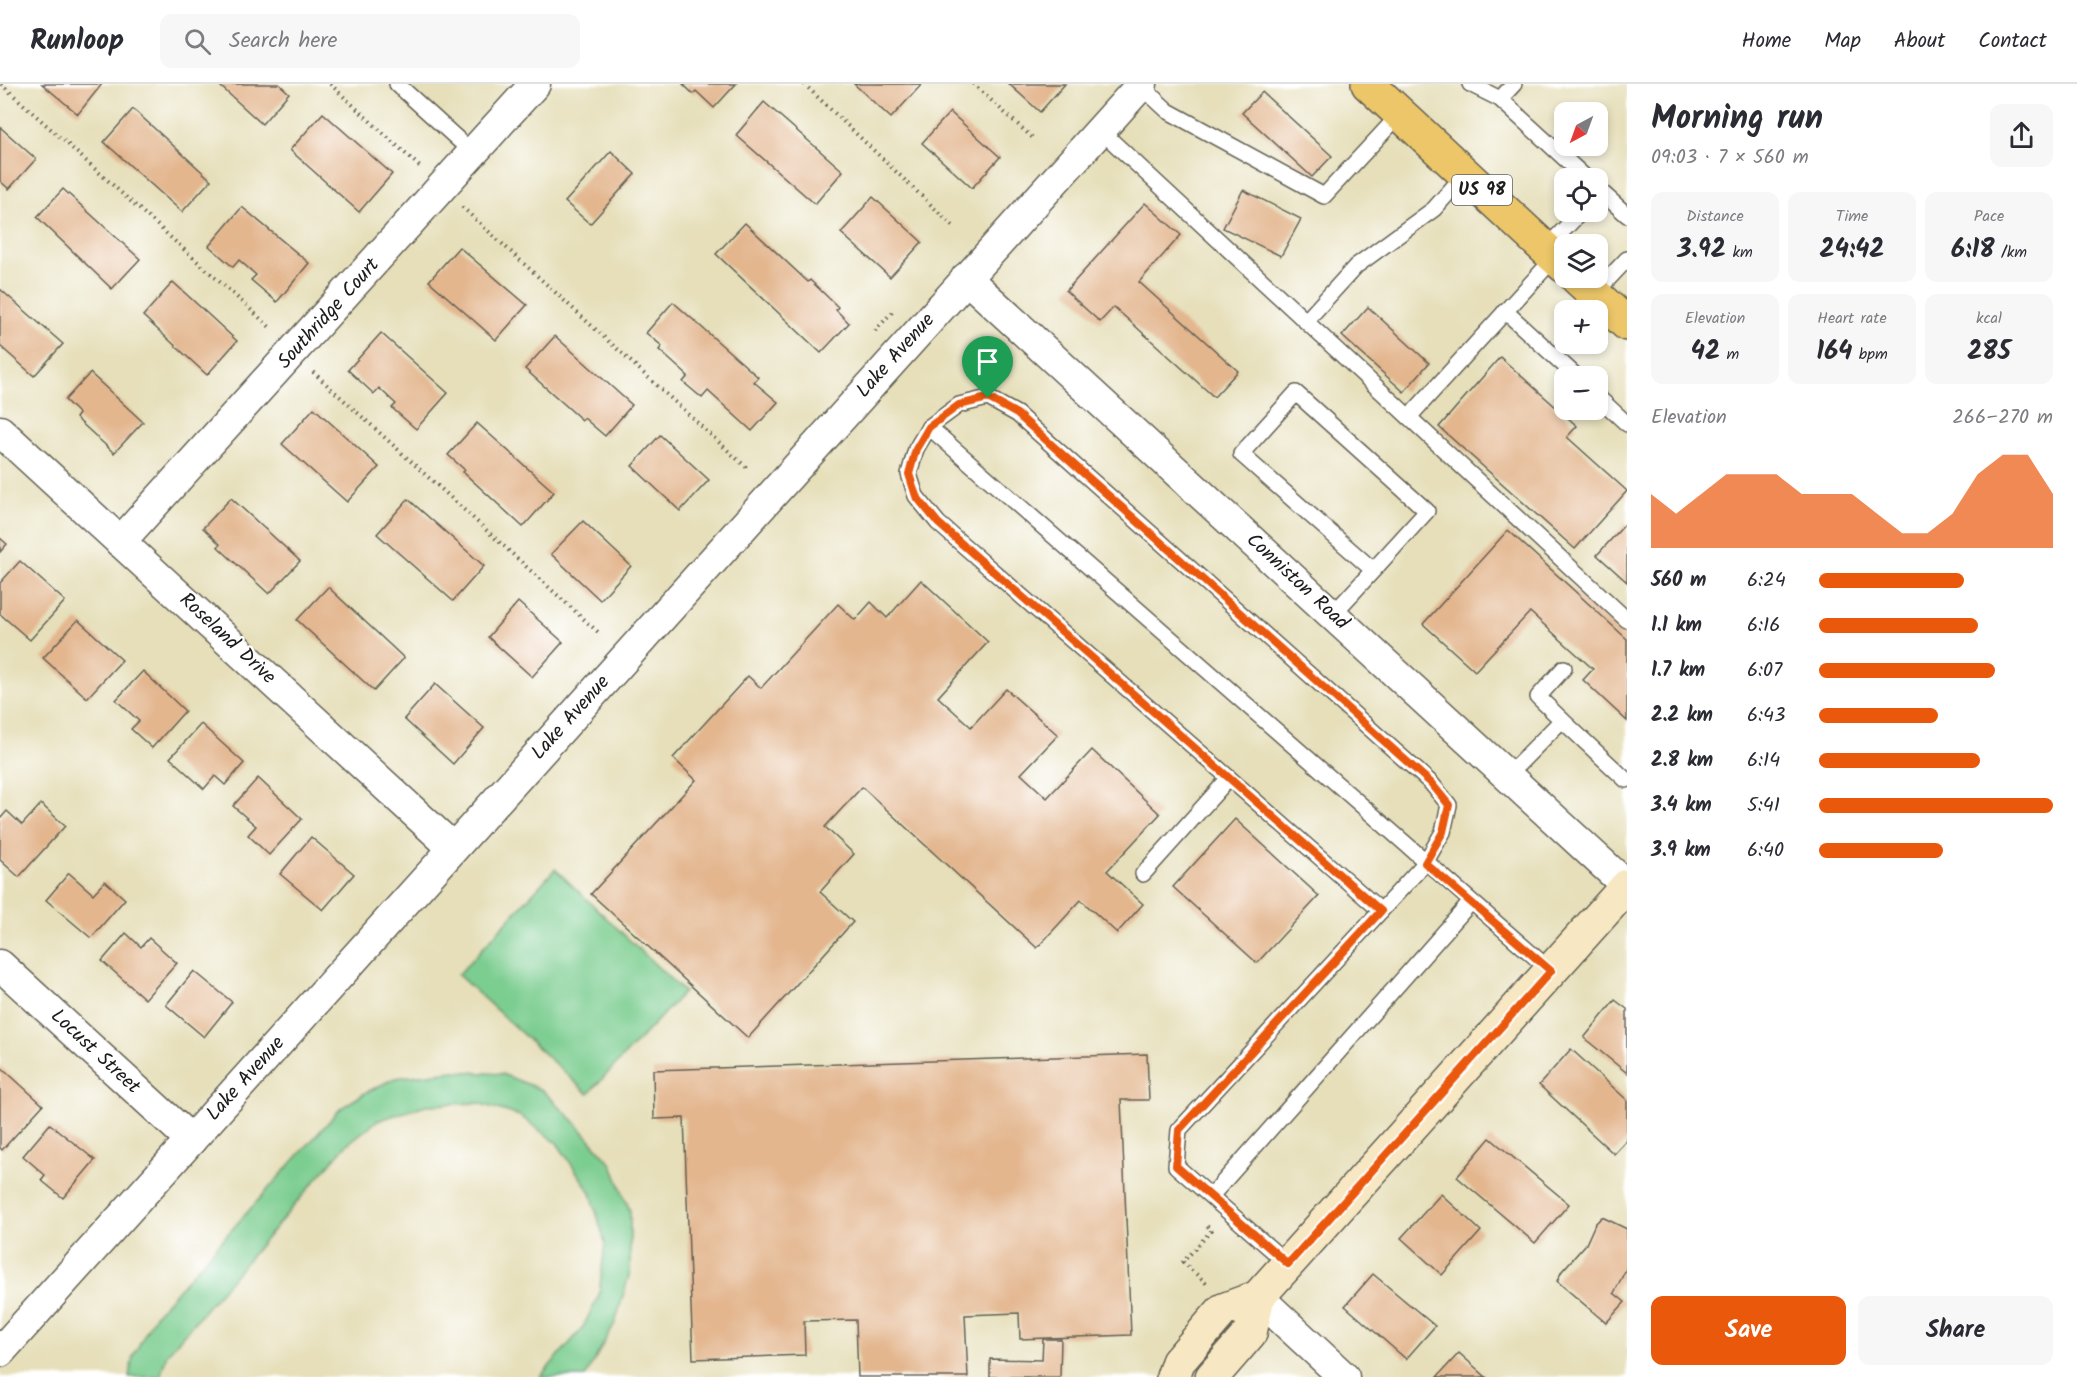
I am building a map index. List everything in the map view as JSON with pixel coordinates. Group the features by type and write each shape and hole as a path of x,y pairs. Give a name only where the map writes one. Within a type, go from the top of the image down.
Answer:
{"main road":[{"name":"US 98","path":"1368,84 1554,257"},
{"name":"US 98","path":"1588,288 1627,324"}],"street":[{"name":"Southridge Court","path":"120,542 535,84"},
{"name":"Lake Avenue","path":"0,1352 1141,85"},
{"name":"Conniston Road","path":"966,278 1627,886"},
{"name":"Roseland Drive","path":"0,431 453,848"},
{"path":"1212,1377 1250,1333 1258,1298 1627,886"},
{"name":"Locust Street","path":"0,965 191,1140"},
{"path":"1173,1377 1178,1362 1223,1310 1258,1298"},
{"path":"1258,1298 1344,1377"}],"lane":[{"path":"397,84 473,153"},
{"path":"1470,84 1500,99 1575,168"},
{"path":"1500,99 1514,84"},
{"path":"1141,85 1168,111 1324,196 1400,114"},
{"path":"1100,130 1627,620"},
{"path":"1306,321 1356,266 1434,209 1465,174"},
{"path":"1608,198 1627,216"},
{"path":"1608,262 1627,259"},
{"path":"1409,417 1505,311 1554,278"},
{"path":"1505,311 1565,366"},
{"path":"1332,615 1427,511 1296,393 1241,454 1373,570"},
{"path":"1288,1264 1176,1166 1179,1130 1381,911 1425,863 1443,832 1449,805 1431,783 1017,414 988,398 959,405 929,427 916,449 909,474 916,496 938,523 1381,911"},
{"path":"1608,406 1627,424"},
{"path":"929,427 1551,971"},
{"path":"1564,668 1538,697 1626,780"},
{"path":"1507,776 1562,720"},
{"path":"1143,874 1230,778"},
{"path":"1211,1196 1471,902"}],"path":[{"path":"2,84 274,332"},
{"path":"330,84 423,170"},
{"path":"804,84 953,226"},
{"path":"973,84 1035,140"},
{"path":"457,202 747,468"},
{"path":"308,367 599,633"}],"green space":[{"path":"555,869 684,992 588,1094 458,975"},
{"path":"454,1071 502,1074 542,1090 574,1121 611,1163 630,1211 630,1272 615,1323 585,1377 540,1377 582,1329 599,1295 605,1243 591,1193 557,1143 520,1116 478,1103 426,1105 377,1121 346,1145 167,1354 160,1377 129,1377 133,1356 155,1315 341,1108 395,1078"}],"building":[{"path":"42,84 102,84 78,114"},
{"path":"218,84 279,84 289,93 262,124"},
{"path":"683,84 736,84 714,108 696,91 693,94"},
{"path":"854,84 922,84 891,118"},
{"path":"1009,84 1065,84 1040,112"},
{"path":"1262,92 1332,156 1312,177 1242,113"},
{"path":"764,102 843,171 815,204 736,135"},
{"path":"133,109 211,180 182,212 104,142"},
{"path":"950,112 1000,157 972,188 922,143"},
{"path":"323,113 392,174 359,212 290,150"},
{"path":"0,127 36,159 9,189 0,181"},
{"path":"611,151 635,174 590,224 565,202"},
{"path":"63,189 140,259 112,289 37,217"},
{"path":"1243,190 1301,219 1281,256 1223,228"},
{"path":"873,197 922,242 890,277 841,233"},
{"path":"1145,203 1181,235 1139,282 1238,371 1214,397 1114,307 1100,322 1066,291"},
{"path":"242,207 309,263 277,302 251,280 256,275 239,260 233,267 209,246"},
{"path":"745,223 808,282 810,280 838,307 836,310 849,323 821,353 716,254"},
{"path":"459,247 527,305 496,340 429,281"},
{"path":"173,282 237,341 207,375 143,316"},
{"path":"0,289 63,344 34,376 0,346"},
{"path":"673,302 758,377 754,382 778,402 752,431 708,391 702,398 683,382 688,376 659,350 662,346 646,333"},
{"path":"1368,307 1429,363 1404,392 1342,336"},
{"path":"381,333 448,393 416,429 392,408 396,404 379,388 374,394 348,370"},
{"path":"555,336 632,405 605,436 584,418 582,420 525,369"},
{"path":"1500,357 1554,405 1554,420 1570,420 1577,426 1567,437 1627,491 1575,549 1439,427"},
{"path":"90,373 143,422 114,453 76,418 79,414 65,400"},
{"path":"314,408 379,467 347,502 282,444"},
{"path":"477,423 554,492 523,527 463,472 465,470 448,455"},
{"path":"660,435 709,480 680,511 632,466"},
{"path":"231,498 300,561 269,594 218,547 220,544 203,528"},
{"path":"408,499 484,566 453,601 377,534"},
{"path":"583,521 631,566 600,600 551,554"},
{"path":"1627,522 1627,582 1597,555"},
{"path":"1508,530 1627,639 1627,721 1583,680 1593,669 1530,612 1475,671 1423,624"},
{"path":"0,538 7,544 0,552"},
{"path":"20,561 65,601 30,640 0,614 0,583"},
{"path":"921,580 988,642 938,697 971,727 1006,689 1058,735 1021,774 1047,798 1092,750 1160,814 1107,871 1143,904 1117,933 1081,900 1037,948 862,787 825,827 854,854 820,892 853,922 748,1038 591,894 696,780 673,758 748,676 761,688 838,604 855,620 871,602 887,618"},
{"path":"328,587 404,658 374,691 297,620"},
{"path":"518,602 563,642 532,677 488,637"},
{"path":"78,620 122,660 87,698 43,658"},
{"path":"143,671 185,711 152,748 131,729 139,721 116,700"},
{"path":"435,684 484,728 453,764 404,719"},
{"path":"201,724 244,763 225,785 215,776 204,789 170,758"},
{"path":"258,778 302,819 269,855 248,835 256,826 233,806"},
{"path":"41,804 65,826 19,877 0,860 0,819 7,811 22,825"},
{"path":"1235,819 1319,896 1257,963 1173,887"},
{"path":"311,837 354,874 323,910 280,874"},
{"path":"69,873 93,894 105,881 125,899 91,938 46,900"},
{"path":"126,933 141,947 149,938 177,963 145,999 102,961"},
{"path":"194,971 232,1002 204,1037 166,1005"},
{"path":"1615,1000 1627,1009 1627,1073 1584,1038"},
{"path":"1571,1049 1627,1100 1627,1140 1614,1154 1539,1085"},
{"path":"1147,1054 1149,1100 1121,1100 1131,1335 1020,1339 1019,1313 965,1315 968,1377 858,1377 856,1320 804,1321 805,1355 693,1359 684,1118 654,1119 653,1070"},
{"path":"0,1066 43,1105 2,1150 0,1148"},
{"path":"50,1124 95,1160 63,1198 41,1180 45,1175 23,1156"},
{"path":"1490,1138 1569,1204 1535,1243 1457,1177"},
{"path":"1441,1194 1481,1231 1442,1275 1401,1238"},
{"path":"1602,1217 1627,1229 1627,1267 1614,1293 1625,1302 1606,1323 1557,1281 1562,1271 1586,1244 1595,1224"},
{"path":"1373,1274 1435,1326 1406,1359 1345,1306"},
{"path":"1043,1339 1061,1339 1060,1377 990,1377 990,1359 1042,1360"},
{"path":"1459,1353 1486,1377 1437,1377"}],"route":[{"path":"988,398 1017,414 1431,783 1449,805 1443,832 1425,863 1551,971 1288,1264 1176,1166 1179,1130 1381,911 938,523 916,496 909,474 916,449 929,427 959,405 988,398"}]}
